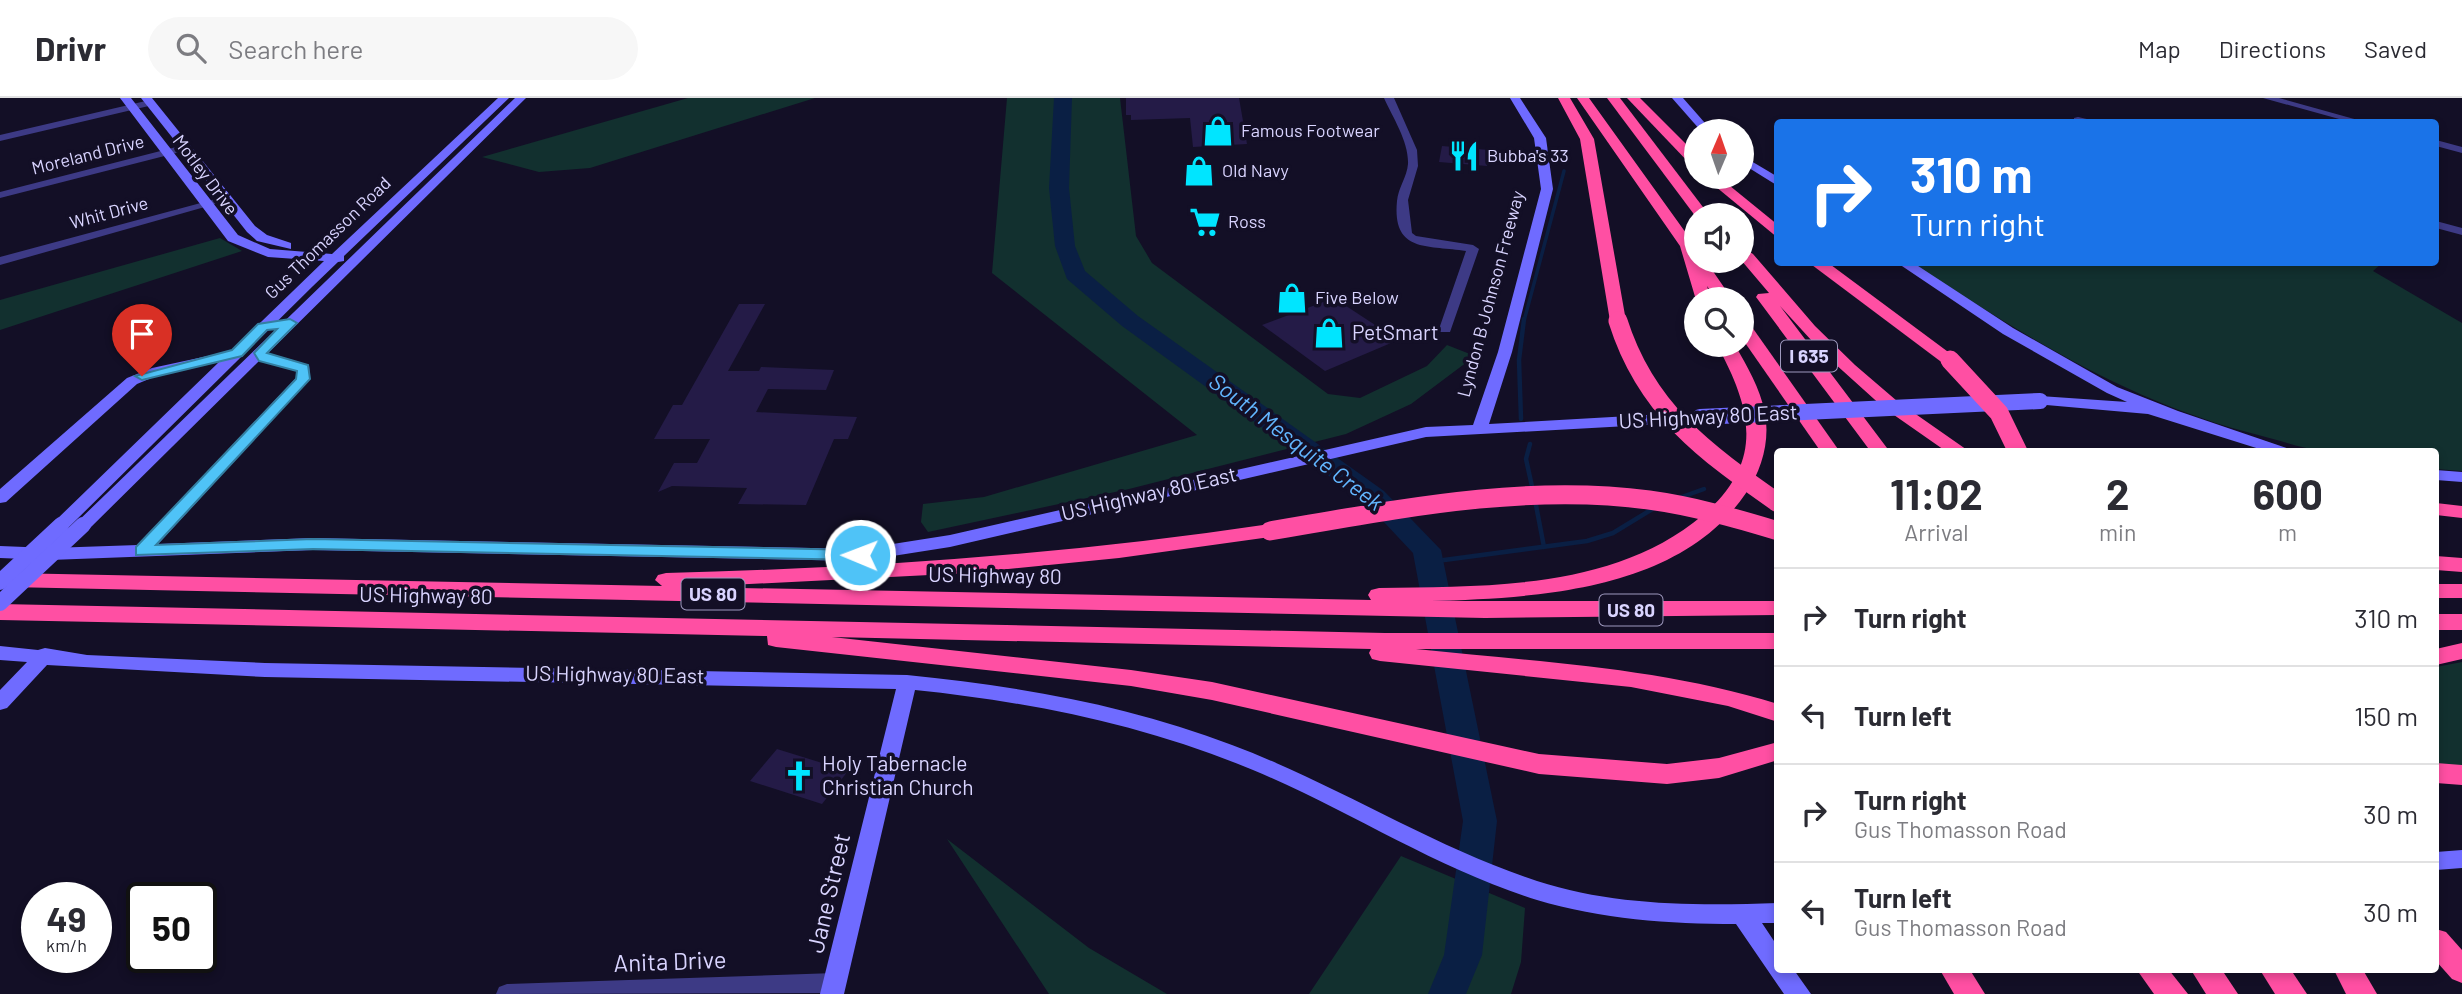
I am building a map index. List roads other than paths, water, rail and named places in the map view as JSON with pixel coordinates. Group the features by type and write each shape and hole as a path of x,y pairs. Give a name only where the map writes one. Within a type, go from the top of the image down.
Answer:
{"highway":[{"path":"1564,98 1587,139 1618,321 1643,386 1682,432 1774,500"},
{"path":"1583,98 1684,242"},
{"path":"1613,98 1694,203"},
{"path":"1633,98 1684,150"},
{"path":"1725,189 1774,230"},
{"path":"1754,266 1866,387 1907,419 1954,448"},
{"path":"1821,266 1950,360 1983,391 2014,439 2017,448"},
{"name":"I 635","path":"1746,273 1878,448"},
{"name":"I 635","path":"1754,342 1828,448"},
{"path":"1487,600 1628,566 1690,537 1717,515 1739,491 1756,444 1757,422 1752,398 1732,357"},
{"path":"422,588 537,580 769,578 955,569 1108,554 1459,500 1572,493 1674,504 1746,520 1774,530"},
{"path":"2439,509 2462,512"},
{"path":"2439,563 2462,565"},
{"name":"US Highway 80","path":"0,581 1123,603 1233,594 1383,602 1487,600"},
{"path":"2439,591 2462,591"},
{"name":"US 80","path":"1487,600 1774,608"},
{"name":"US Highway 80","path":"3,609 1259,639 1386,648"},
{"path":"2439,622 2462,622"},
{"path":"706,627 811,645 928,654 1131,678 1212,691 1539,764 1667,774 1719,768 1774,752"},
{"name":"US 80","path":"1386,648 1504,643 1774,641"},
{"path":"1386,648 1678,686 1774,712"},
{"path":"2439,656 2462,651"},
{"path":"2439,772 2462,775"},
{"path":"2439,944 2462,970"},
{"path":"1956,973 1970,994"},
{"path":"2154,973 2172,994"},
{"path":"2207,973 2222,994"},
{"path":"2276,973 2292,994"},
{"path":"2350,973 2362,994"}],"main road":[{"name":"Gus Thomasson Road","path":"0,581 211,381 263,327 492,107 521,98"},
{"name":"Lyndon B Johnson Freeway","path":"1480,428 1505,352 1547,188 1540,138 1515,98"},
{"path":"1677,98 1696,119"},
{"name":"Motley Drive","path":"148,100 226,199 262,238 282,245 338,254"},
{"name":"Motley Drive","path":"128,103 233,238 268,253 361,254"},
{"name":"Gus Thomasson Road","path":"3,609 83,525 361,254 507,103"},
{"path":"1754,166 1774,179"},
{"path":"268,253 282,245"},
{"path":"1908,266 2008,331 2112,390 2178,417"},
{"path":"263,327 286,327"},
{"path":"0,498 124,387 142,376 174,366 237,353"},
{"path":"142,551 303,379 304,368 264,358 260,353"},
{"path":"234,379 267,367 296,365"},
{"path":"174,366 202,371 211,381"},
{"name":"US Highway 80 East","path":"0,552 142,551 313,544 860,555 950,541 1426,432 2040,401 2095,404 2178,417 2276,448"},
{"path":"2439,475 2462,477"},
{"name":"US Highway 80 East","path":"0,653 45,655 87,662 265,670 907,682 1043,700 1177,733 1283,773 1407,835 1502,878 1584,901 1669,911 1774,913"},
{"path":"0,703 45,655"},
{"name":"Jane Street","path":"834,988 907,682"},
{"path":"2439,861 2462,859"},
{"path":"1742,914 1774,961"},
{"path":"1783,973 1800,994"}],"street":[{"path":"1389,98 1412,150 1413,166 1402,200 1406,233 1412,239 1473,249 1445,329"},
{"path":"2268,98 2348,119"},
{"path":"0,138 148,100"},
{"path":"2439,144 2462,150"},
{"name":"Moreland Drive","path":"0,195 184,148"},
{"name":"Whit Drive","path":"0,261 226,199"},
{"path":"2439,225 2462,232"},
{"name":"Anita Drive","path":"507,994 834,988"}],"waterway":[{"name":"South Mesquite Creek","path":"1063,98 1059,188 1065,246 1075,274 1130,321 1375,497 1427,550 1480,821 1463,955 1447,994"},
{"path":"1524,321 1564,171"},
{"path":"1521,419 1519,360 1524,319"},
{"path":"1530,444 1526,459 1533,491"},
{"path":"1679,498 1704,489"},
{"path":"1535,500 1544,547"},
{"path":"1544,547 1587,541 1613,533 1654,508"},
{"path":"1429,562 1544,547"}],"place":[{"name":"Famous Footwear","path":"1218,131"},
{"name":"Bubba's 33","path":"1464,156"},
{"name":"Old Navy","path":"1199,171"},
{"name":"Ross","path":"1205,222"},
{"name":"Five Below","path":"1292,298"},
{"name":"PetSmart","path":"1329,333"},
{"name":"Holy Tabernacle Christian Church","path":"799,776"}]}
